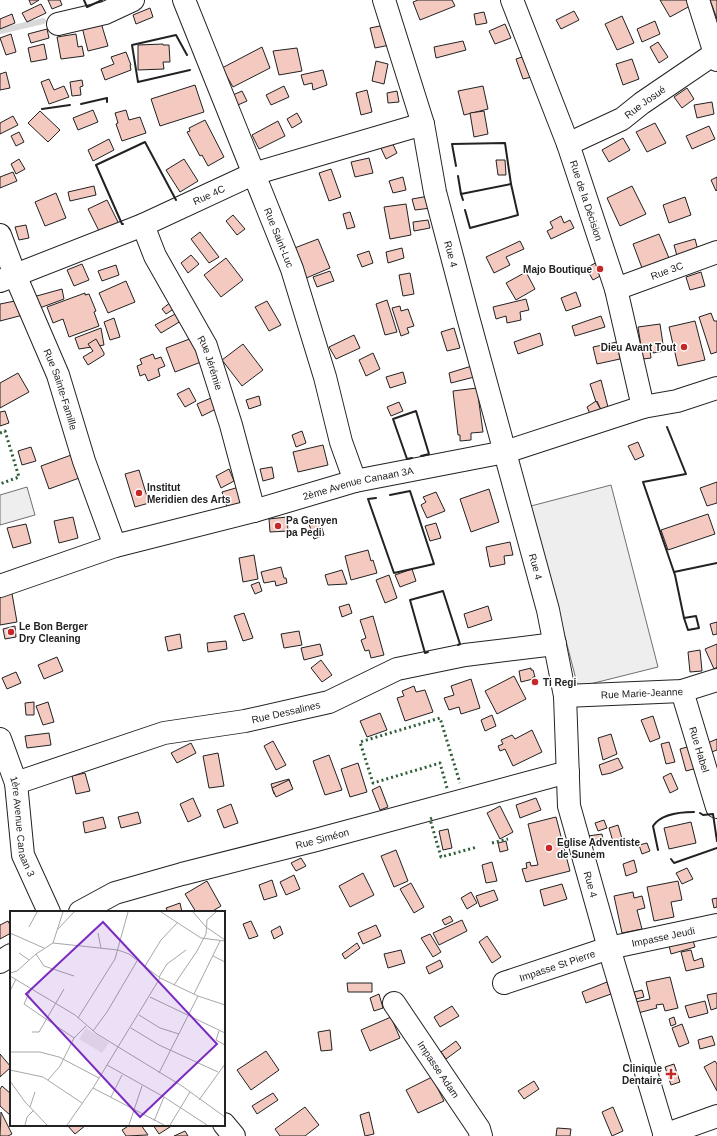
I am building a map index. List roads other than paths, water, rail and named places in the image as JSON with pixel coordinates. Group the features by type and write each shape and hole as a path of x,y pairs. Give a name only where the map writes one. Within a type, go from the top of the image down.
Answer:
{"street":[{"path":"58,24 105,13 133,0"},
{"name":"Rue Saint-Luc","path":"184,0 292,269 325,377 341,442 355,481"},
{"name":"Rue 4","path":"384,0 422,124 435,192 544,595 565,696 569,806 609,948 665,1135"},
{"name":"Rue de la Décision","path":"512,0 568,144 616,289 643,407"},
{"path":"698,0 716,55"},
{"name":"Rue Josué","path":"568,144 622,119 642,103 716,55"},
{"name":"Rue 4C","path":"7,278 143,225 253,174 422,124"},
{"name":"Rue Jérémie","path":"143,225 155,256 206,346 232,424 254,511"},
{"name":"Rue Sainte-Famille","path":"0,235 7,278 58,375 84,461 115,546"},
{"name":"Rue 3C","path":"616,289 717,252"},
{"name":"2ème Avenue Canaan 3A","path":"0,586 115,546 254,511 355,481 505,452 643,407 677,401 717,388"},
{"name":"Rue Dessalines","path":"16,783 164,733 245,721 330,702 397,669 465,655 555,644"},
{"name":"Rue Marie-Jeanne","path":"565,696 682,691 717,680"},
{"name":"Rue Habel","path":"682,691 717,807"},
{"name":"1ère Avenue Canaan 3","path":"0,739 16,783 23,855 49,911"},
{"name":"Rue Siméon","path":"82,911 115,893 568,772"},
{"name":"Impasse Jeudi","path":"609,948 717,925"},
{"name":"Impasse St Pierre","path":"504,983 609,948"},
{"path":"0,962 10,956"},
{"name":"Impasse Adam","path":"394,1003 479,1129 481,1136"},
{"path":"665,1135 717,1116"},
{"path":"225,1125 234,1136"}],"waterway":[{"path":"0,31 43,21"}],"place":[{"name":"Majo Boutique","path":"600,269"},
{"name":"Dieu Avant Tout","path":"684,347"},
{"name":"Institut Meridien des Arts","path":"139,493"},
{"name":"Pa Genyen pa Pedi","path":"278,526"},
{"name":"Le Bon Berger Dry Cleaning","path":"11,632"},
{"name":"Ti Regi","path":"535,682"},
{"name":"Eglise Adventiste de Sunem","path":"549,848"},
{"name":"Clinique Dentaire","path":"671,1074"}]}
